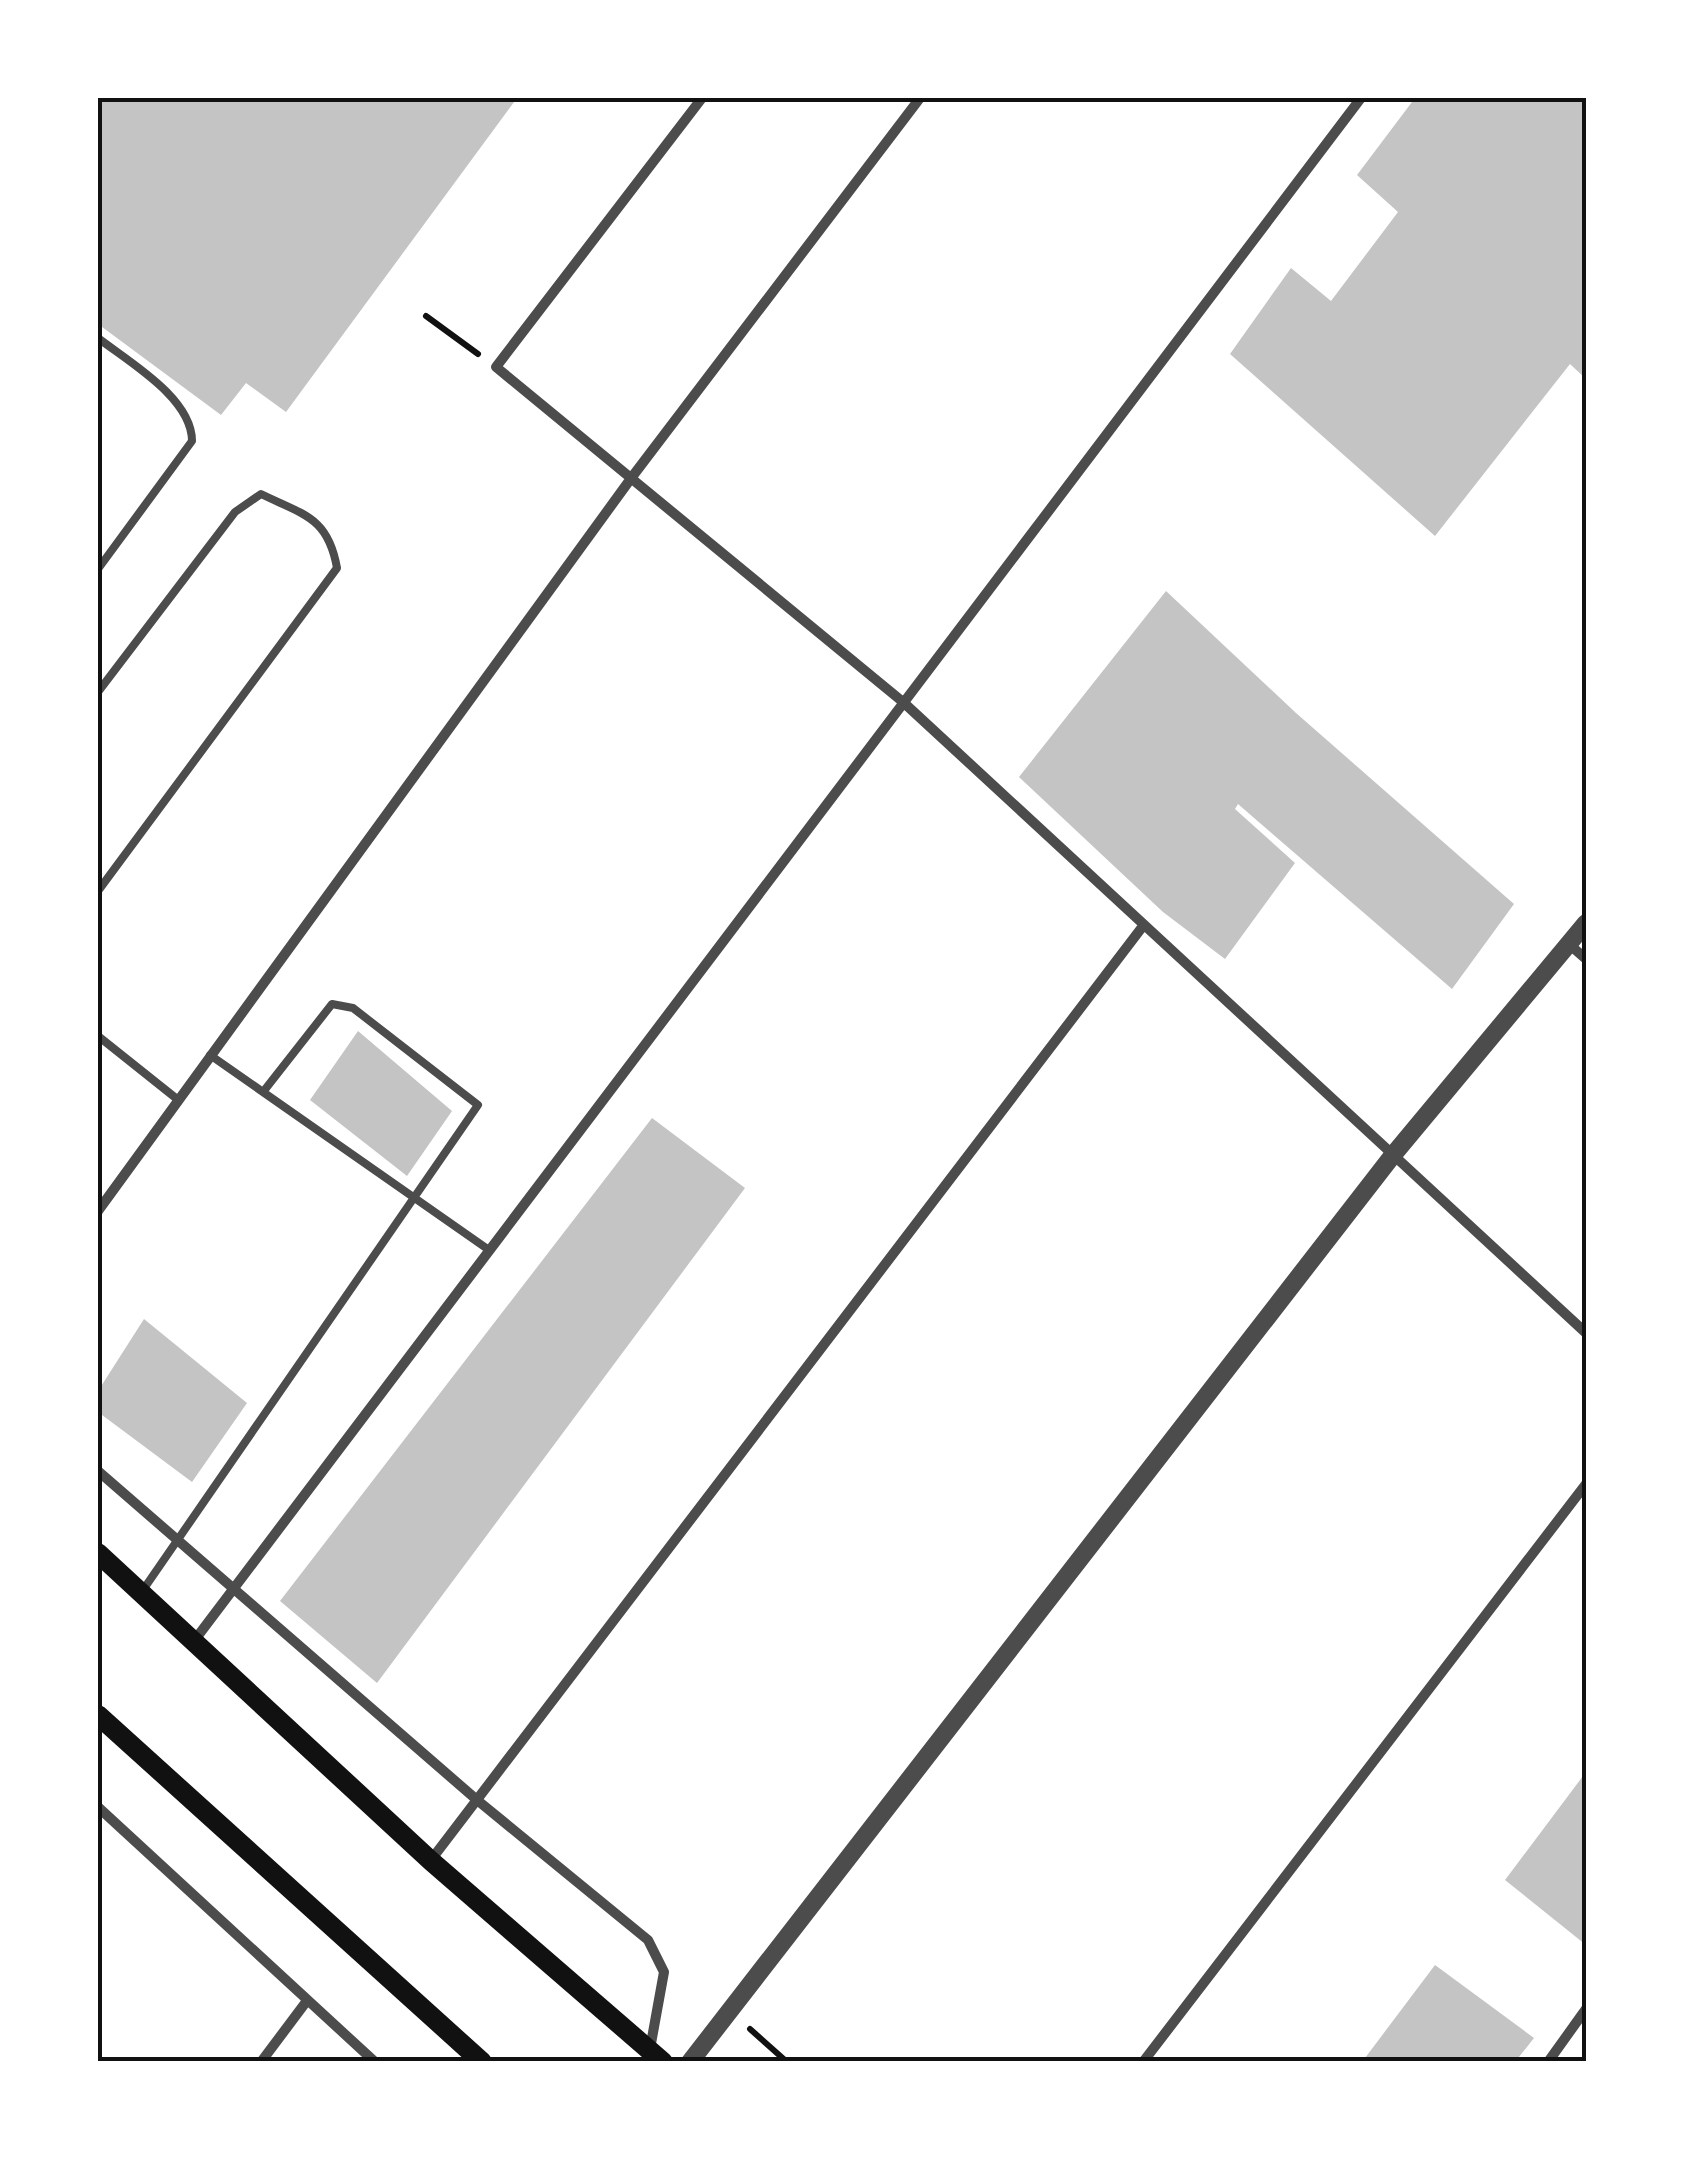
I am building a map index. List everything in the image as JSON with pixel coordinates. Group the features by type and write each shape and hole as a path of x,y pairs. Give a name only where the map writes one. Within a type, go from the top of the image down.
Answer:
{"main road":[{"path":"98,1553 431,1861 657,2056"},
{"path":"98,1715 482,2062"}],"street":[{"path":"702,98 496,366 903,702 1586,1332"},
{"path":"98,1211 632,477 920,98"},
{"path":"194,1641 1361,98"},
{"path":"690,2062 1393,1154 1586,923"},
{"path":"431,1861 1142,926"},
{"path":"1570,945 1586,959"},
{"path":"98,1471 236,1586 477,1800 648,1940 664,1972 657,2056"},
{"path":"1143,2062 1586,1484"},
{"path":"98,1807 375,2062"},
{"path":"261,2062 306,2002"},
{"path":"1548,2062 1586,2009"}],"lane":[{"path":"98,338 180,408 192,424 192,440 98,569"},
{"path":"98,692 235,512 261,494 304,515 331,537 337,568 98,891"},
{"path":"142,1593 478,1105 354,1008 332,1004 263,1092"},
{"path":"98,1036 177,1098"},
{"path":"210,1054 489,1250"}],"path":[{"path":"426,316 496,366"},
{"path":"730,2011 786,2062"}],"building":[{"path":"98,98 517,98 286,412 246,383 221,415 98,324"},
{"path":"1415,98 1586,98 1586,379 1570,364 1435,536 1230,354 1291,268 1331,301 1398,212 1357,175"},
{"path":"1166,591 1296,713 1514,904 1452,989 1238,804 1235,809 1295,863 1225,959 1163,912 1019,777"},
{"path":"358,1031 452,1111 407,1176 310,1100"},
{"path":"652,1118 745,1188 377,1683 280,1601"},
{"path":"144,1319 247,1403 192,1482 98,1412 98,1391"},
{"path":"1586,1772 1586,1945 1505,1880"},
{"path":"1435,1965 1534,2038 1515,2062 1362,2062"}]}
